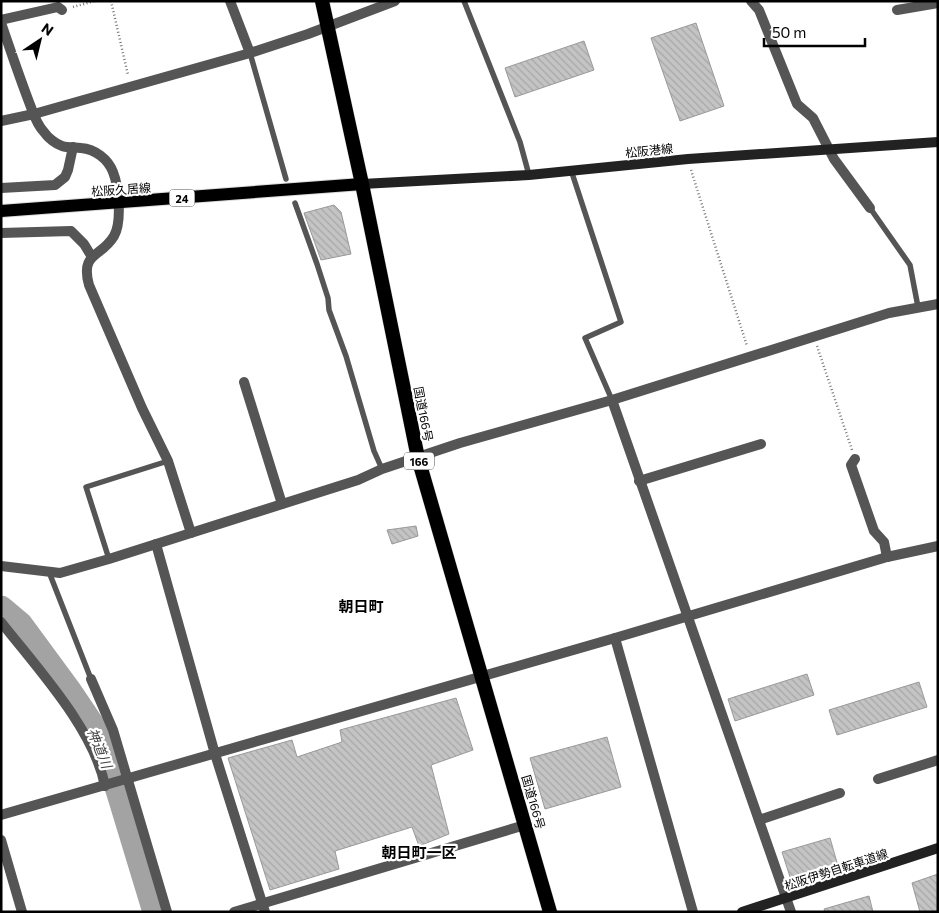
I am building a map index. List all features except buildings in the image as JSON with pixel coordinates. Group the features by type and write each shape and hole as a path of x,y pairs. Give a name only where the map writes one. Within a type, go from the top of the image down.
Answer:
{"highway":[{"name":"国道166号","path":"322,1 362,184 418,458 550,912"}],"main road":[{"name":"松阪港線","path":"362,184 529,175 688,159 938,142"},
{"name":"松阪久居線","path":"1,211 362,184"},
{"name":"松阪伊勢自転車道線","path":"742,912 938,848"}],"street":[{"path":"230,1 250,53"},
{"path":"1,121 34,114 250,53 395,1"},
{"path":"751,1 758,10 797,104 812,118 828,150 870,208"},
{"path":"897,10 925,3 938,3"},
{"path":"62,10 58,8 2,24 38,125 61,146 92,150 100,155 107,162 114,175 119,203 118,221 114,235 92,257 86,266 86,273 89,286 142,408 168,461 191,533"},
{"path":"1,188 55,186 65,177 73,148"},
{"path":"1,233 71,231 84,244 92,257"},
{"path":"1,566 60,573 358,480 382,469 460,443 612,400 889,313 938,304"},
{"path":"244,382 282,504"},
{"path":"612,400 791,912"},
{"path":"639,481 760,444"},
{"path":"855,459 851,465 874,531 884,542 887,557"},
{"path":"156,544 215,754 263,908"},
{"path":"1,815 615,638 887,557 938,546"},
{"path":"1,622 68,708 86,735 107,785"},
{"path":"615,638 693,912"},
{"path":"91,679 114,730 126,779 167,912"},
{"path":"878,779 938,760"},
{"path":"759,820 840,793"},
{"path":"234,912 263,908 525,825"},
{"path":"1,840 22,912"}],"lane":[{"path":"464,1 520,142 529,175"},
{"path":"250,53 286,179"},
{"path":"572,170 621,322 586,338 612,400"},
{"path":"295,203 328,298 329,310 346,356 374,451 382,469"},
{"path":"870,208 910,265 918,307"},
{"path":"109,559 86,487 168,461"},
{"path":"49,572 91,679"}],"path":[{"path":"62,10 95,1"},
{"path":"111,1 131,86"},
{"path":"688,159 750,356"},
{"path":"816,342 855,459"}],"waterway":[{"name":"神道川","path":"1,608 20,624 97,732 118,790 155,912"}],"district":[{"name":"朝日町","path":"361,606"},
{"name":"朝日町一区","path":"419,852"}]}
